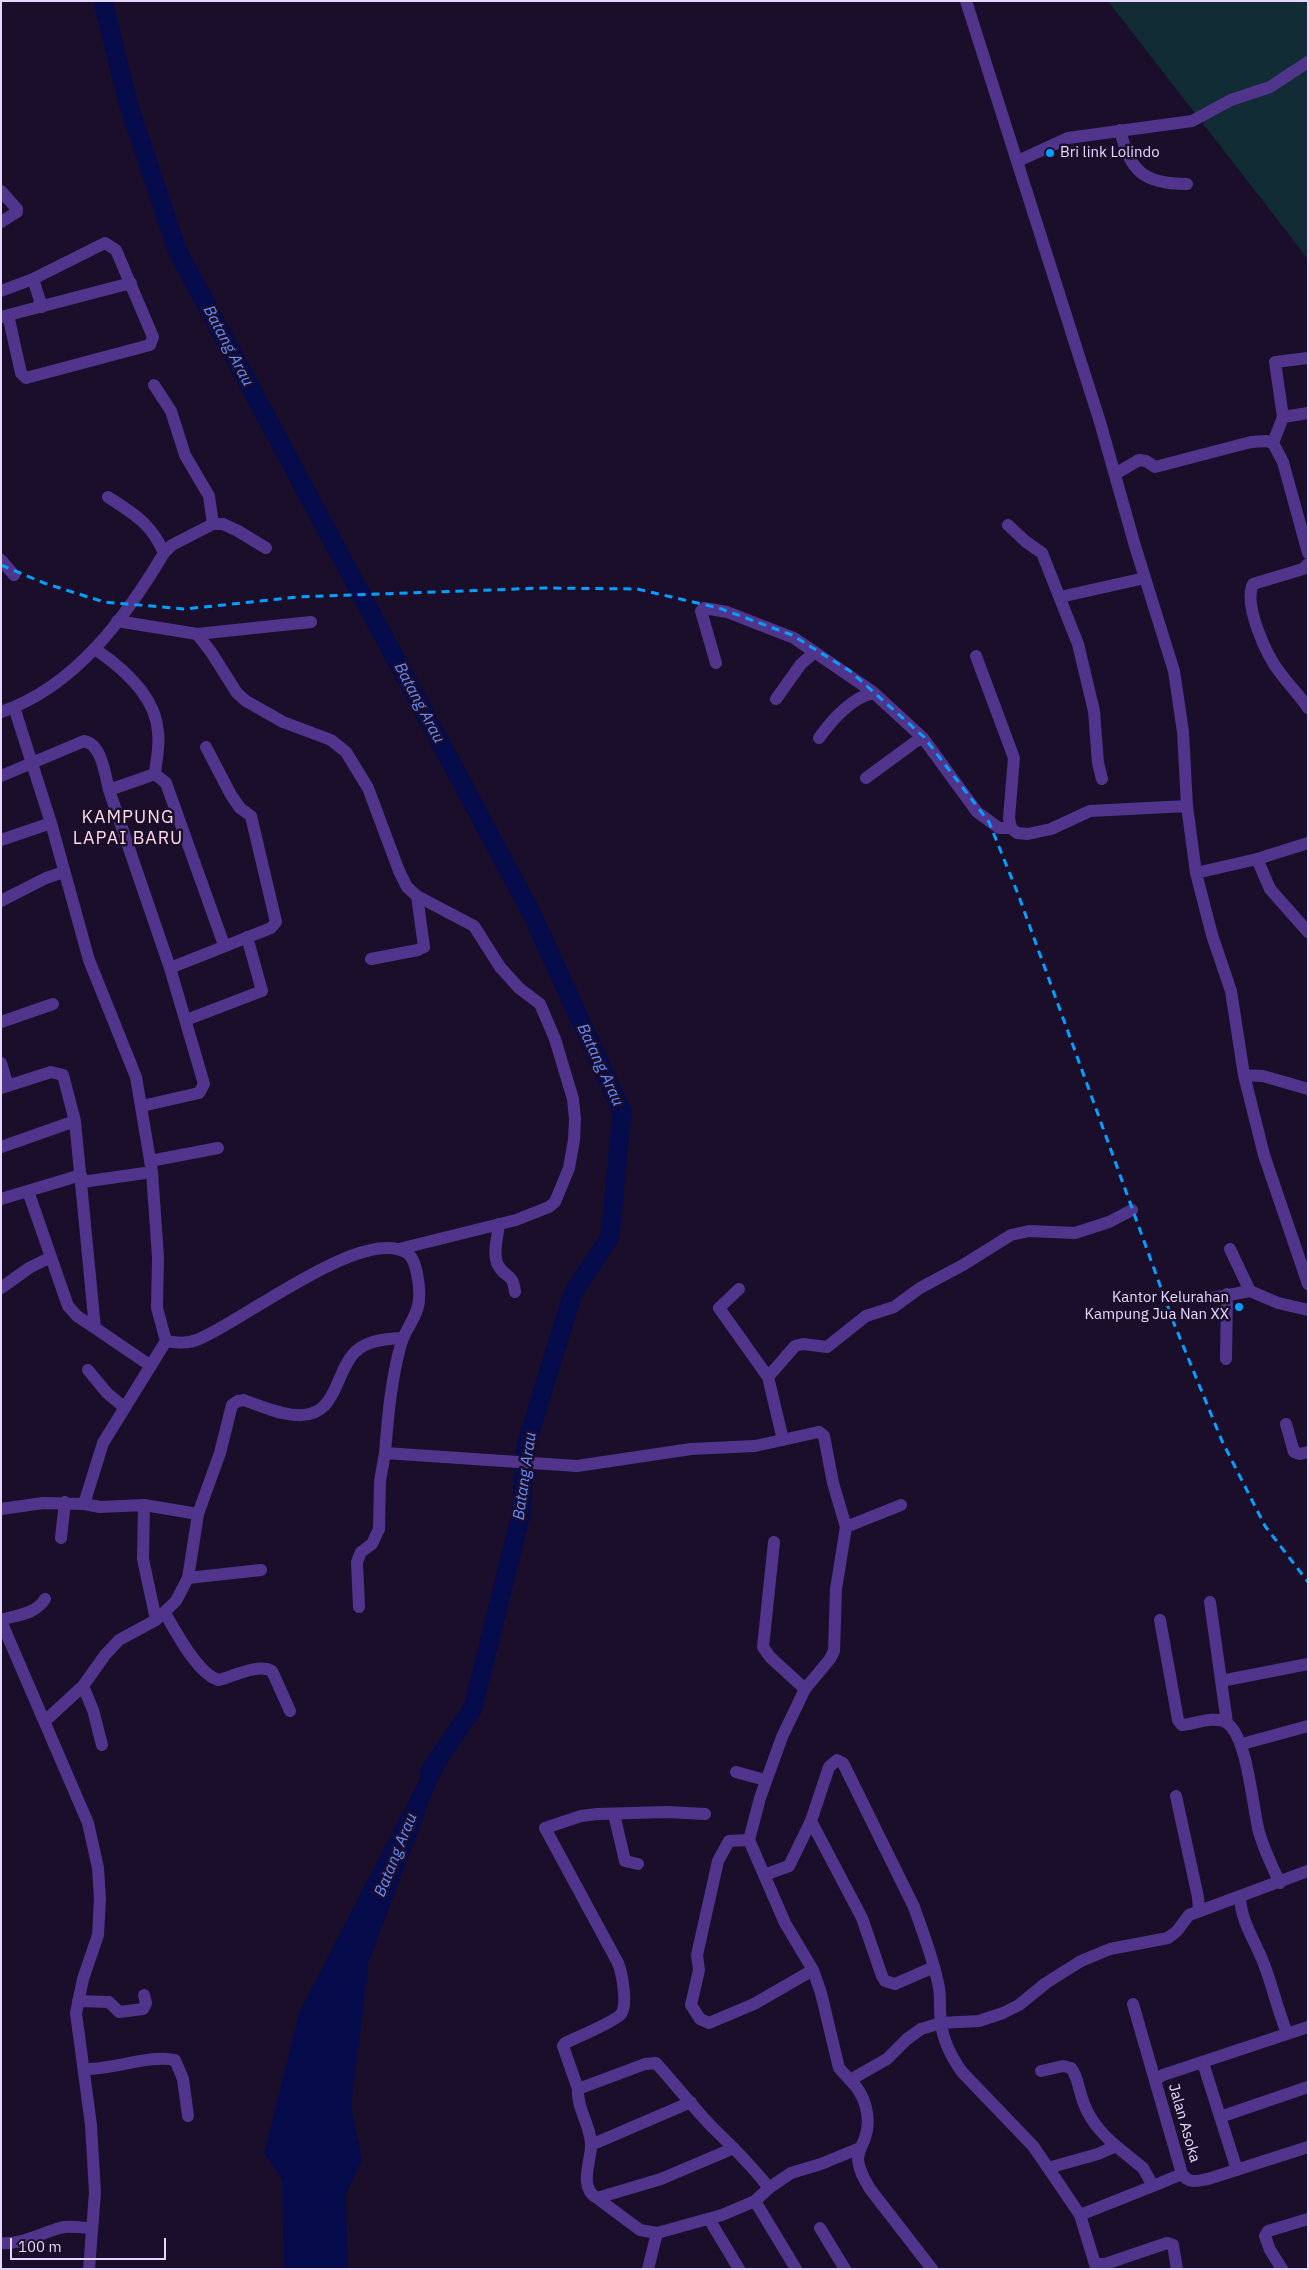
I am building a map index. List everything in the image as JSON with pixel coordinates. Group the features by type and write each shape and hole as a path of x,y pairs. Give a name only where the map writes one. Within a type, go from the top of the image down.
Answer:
{"street":[{"path":"966,1 1018,160 1116,474 1145,578 1174,671 1183,732 1187,806 1196,873 1212,935 1231,991 1244,1075 1264,1155 1308,1284"},
{"path":"1018,160 1068,138 1192,121 1231,100 1270,87 1308,62"},
{"path":"1120,130 1128,158 1137,170 1159,182 1187,184"},
{"path":"1,191 18,208 17,212 10,218 1,222"},
{"path":"1,291 33,279 106,243 116,250 131,283 153,337 150,344 26,378 21,373 5,316 131,283"},
{"path":"33,279 42,307"},
{"path":"1272,443 1283,418 1275,362 1308,358"},
{"path":"154,386 171,411 185,455 209,496 213,524"},
{"path":"1283,418 1308,414"},
{"path":"1116,474 1139,460 1146,461 1155,466 1251,442 1266,441 1272,443 1284,462 1308,553"},
{"path":"108,497 143,520 157,538 164,553"},
{"path":"1,712 14,707 65,675 95,649 117,621 164,553 172,545 213,524 223,524 266,548"},
{"path":"1008,525 1024,541 1042,553 1078,644 1087,676 1102,779"},
{"path":"1,560 14,575 1,569"},
{"path":"1308,564 1304,569 1253,584 1249,592 1257,625 1270,656 1280,673 1308,708"},
{"path":"1060,597 1145,578"},
{"path":"716,663 701,611 704,608 727,612 794,638 873,692 923,738 979,815 999,828 1011,828 1018,833 1028,834 1051,829 1090,811 1187,806"},
{"path":"117,621 197,634 311,622"},
{"path":"166,1342 184,1343 201,1338 280,1291 349,1257 380,1249 399,1249 516,1220 549,1207 555,1202 566,1177 574,1140 572,1099 555,1039 540,1004 519,988 500,967 474,926 417,896 407,887 399,871 368,788 346,752 331,740 283,722 246,701 237,693 197,634"},
{"path":"95,649 122,669 151,705 159,734 155,774"},
{"path":"776,699 801,664 815,652"},
{"path":"976,656 1014,758 1011,828"},
{"path":"819,738 832,720 873,692"},
{"path":"14,707 51,823 89,960 136,1077 151,1166 158,1257 157,1308 166,1342 103,1443 84,1504"},
{"path":"866,778 914,742 923,738"},
{"path":"1,776 32,764 78,742 90,742 101,760 109,790 170,968 186,1020 203,1088 198,1093 142,1106"},
{"path":"170,968 274,925 276,922 251,816 240,808 231,795 206,747"},
{"path":"109,790 155,774"},
{"path":"155,774 166,783 224,945"},
{"path":"1,840 51,823"},
{"path":"1196,873 1257,859 1308,843"},
{"path":"1257,859 1270,889 1308,932"},
{"path":"1,901 46,878 64,872"},
{"path":"371,959 418,950 424,947 417,896"},
{"path":"186,1020 262,991 247,936"},
{"path":"1,1022 52,1004"},
{"path":"1,1063 5,1087 51,1072 60,1073 65,1080 75,1121 95,1328"},
{"path":"1244,1075 1263,1076 1308,1089"},
{"path":"1,1147 75,1121"},
{"path":"1,1199 28,1190 151,1166 218,1148"},
{"path":"28,1190 68,1306 77,1316 151,1366"},
{"path":"768,1377 795,1346 803,1344 827,1347 866,1316 894,1307 920,1288 1011,1235 1021,1231 1075,1233 1109,1222 1132,1210"},
{"path":"499,1224 497,1263 513,1280 514,1292"},
{"path":"1230,1248 1250,1291"},
{"path":"359,1607 357,1562 362,1552 372,1544 379,1529 380,1481 385,1453 391,1392 402,1338 419,1299 414,1263 411,1256 399,1249"},
{"path":"1,1288 29,1268 51,1257"},
{"path":"739,1289 719,1308 768,1377 783,1440"},
{"path":"1212,1298 1250,1291 1278,1303 1308,1310"},
{"path":"1226,1359 1227,1294"},
{"path":"45,1722 83,1686 105,1655 119,1640 160,1617 176,1601 188,1578 198,1514 220,1453 232,1404 244,1400 296,1416 312,1413 323,1407 334,1394 349,1361 356,1352 380,1339 402,1338"},
{"path":"88,1370 108,1393 125,1408"},
{"path":"1286,1424 1294,1452 1300,1454 1308,1452"},
{"path":"385,1453 577,1466 691,1449 755,1446 819,1432 824,1436 834,1488 846,1527 836,1590 834,1651 830,1659 805,1689 782,1737 766,1780 749,1840 785,1923 812,1970 821,1993 839,2068 862,2097 867,2113 865,2138 860,2148 859,2166 870,2189 932,2269"},
{"path":"1,1509 22,1504 65,1502 100,1507 144,1505 198,1514"},
{"path":"61,1538 65,1502"},
{"path":"144,1505 143,1559 160,1617 213,1679 219,1680 258,1667 266,1667 272,1671 290,1712"},
{"path":"846,1527 901,1505"},
{"path":"774,1542 763,1647 770,1657 805,1689"},
{"path":"188,1578 261,1570"},
{"path":"45,1599 40,1607 1,1621 5,1640 45,1722 88,1823 98,1868 100,1899 98,1935 91,1960 82,1979 78,2001 77,2030 91,2124 95,2193 89,2269"},
{"path":"1210,1602 1227,1723"},
{"path":"1160,1620 1178,1720 1182,1725 1219,1720 1227,1723 1238,1734 1242,1744 1260,1834 1280,1882"},
{"path":"1221,1681 1308,1664"},
{"path":"83,1686 93,1710 102,1745"},
{"path":"1242,1744 1308,1726"},
{"path":"764,1875 789,1866 816,1812 829,1767 837,1760 840,1761 908,1894 934,1967 940,1990 941,2023 951,2054 962,2072 1033,2146 1080,2215 1092,2266 1124,2263 1161,2244 1170,2243 1175,2251 1177,2269"},
{"path":"736,1772 766,1780"},
{"path":"1176,1796 1198,1897 1199,1910"},
{"path":"705,1814 667,1812 581,1816 545,1828 618,1963 622,1977 624,2006 620,2016 565,2043 563,2046 578,2089 591,2144 586,2181 591,2195 640,2230 657,2233 709,2219 755,2201 769,2188 791,2173 821,2164 860,2148"},
{"path":"614,1814 625,1861 638,1864"},
{"path":"811,1821 835,1863 862,1918 884,1981 895,1984 934,1967"},
{"path":"749,1840 729,1841 718,1861 697,1955 699,1970 691,2005 700,2019 709,2023 754,2004 812,1970"},
{"path":"850,2080 888,2059 913,2033 928,2025 970,2022 1002,2013 1019,2005 1046,1983 1081,1961 1110,1949 1168,1938 1189,1915 1199,1910 1240,1897 1308,1871"},
{"path":"1240,1897 1245,1923 1262,1960 1275,2004 1287,2033"},
{"path":"78,2001 109,2002 120,2012 143,2009 146,2003 144,1995"},
{"name":"Jalan Asoka","path":"1133,2004 1182,2174"},
{"path":"1155,2080 1163,2075 1308,2027"},
{"path":"84,2069 101,2070 159,2059 174,2060 184,2079 188,2116"},
{"path":"578,2089 645,2064 656,2063 769,2188"},
{"path":"1203,2063 1237,2170"},
{"path":"1041,2070 1063,2066 1071,2068 1078,2082 1086,2112 1102,2134 1143,2168 1153,2186"},
{"path":"1220,2117 1308,2087"},
{"path":"591,2144 690,2102"},
{"path":"1048,2168 1098,2154 1116,2146"},
{"path":"597,2198 661,2178 734,2148"},
{"path":"1080,2215 1182,2174 1186,2180 1197,2181 1307,2150"},
{"path":"755,2201 796,2269"},
{"path":"709,2219 739,2269"},
{"path":"1282,2269 1270,2250 1265,2236 1268,2231 1308,2219"},
{"path":"1,2243 8,2244 62,2227 92,2228"},
{"path":"820,2228 845,2269"},
{"path":"648,2269 657,2233"}],"shaded area":[{"path":"1108,1 1308,1 1308,259"}],"water":[{"path":"436,1748 451,1755 435,1786 369,1961 351,2106 362,2160 346,2194 348,2269 284,2269 282,2179 264,2153 299,2013"}],"waterway":[{"name":"Batang Arau","path":"103,1 128,103 177,250 531,912 622,1112 610,1237 573,1293 526,1445 521,1514 473,1708 429,1772"}],"railway":[{"path":"1,565 44,583 104,602 185,609 298,597 543,588 637,589 719,608 792,635 850,671 924,737 989,822 1018,894 1173,1321 1222,1441 1265,1526 1308,1582"}],"place":[{"name":"Bri link Lolindo","path":"1050,153"},
{"name":"Kantor Kelurahan Kampung Jua Nan XX","path":"1239,1307"}],"district":[{"name":"KAMPUNG LAPAI BARU","path":"128,828"}]}
